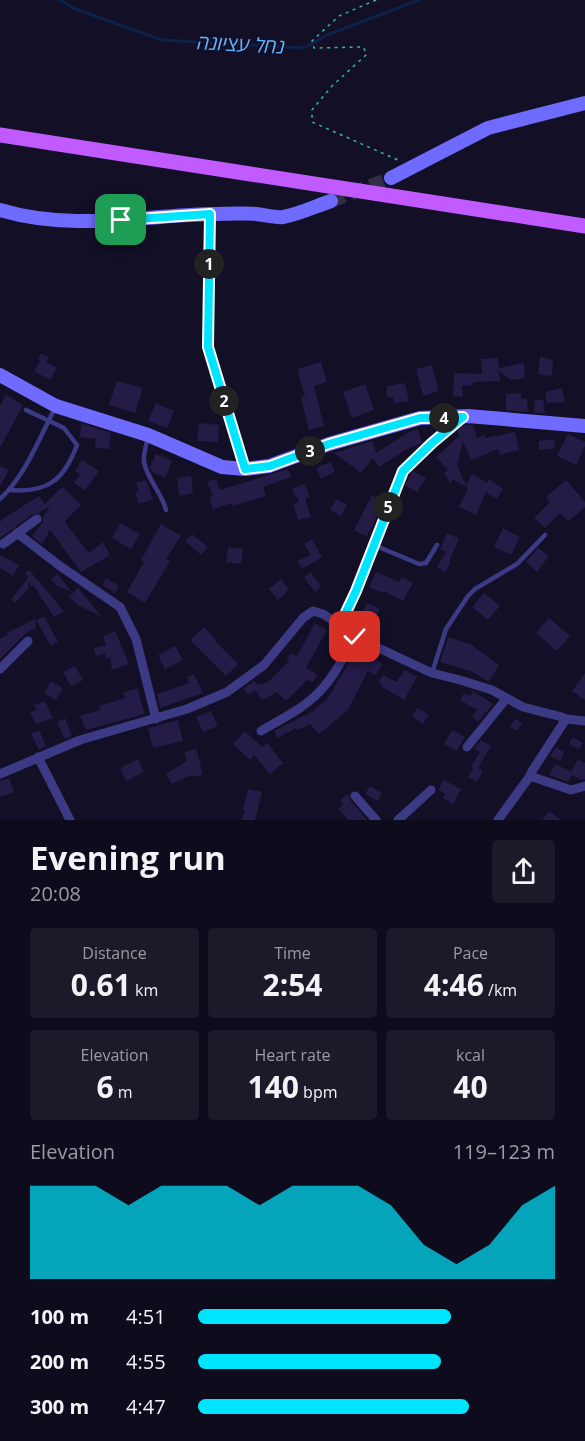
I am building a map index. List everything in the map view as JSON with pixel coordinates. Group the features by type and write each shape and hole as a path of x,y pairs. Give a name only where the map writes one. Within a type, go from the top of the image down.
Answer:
{"main road":[{"path":"391,178 488,128 585,103"},
{"path":"0,135 585,226"},
{"path":"0,210 25,218 70,222 210,214 255,214 280,217 296,214 331,201"},
{"path":"0,375 56,406 148,435 222,467 245,469 270,466 329,444 420,418 463,417 585,426"}],"street":[{"path":"340,625 403,471 463,417"},
{"path":"3,544 37,519"},
{"path":"17,533 120,607 136,639 156,719"},
{"path":"0,774 80,740 156,719 206,702 241,683 264,665 308,613 318,612 354,634 355,637 432,673 492,690 523,707 566,719 585,721"},
{"path":"261,731 297,709 321,690 355,637"},
{"path":"0,669 28,641"},
{"path":"467,747 506,699"},
{"path":"498,820 530,776 566,719"},
{"path":"38,757 70,820"},
{"path":"530,776 565,789 576,790 585,786"},
{"path":"398,820 432,790"},
{"path":"355,796 376,820"}],"lane":[{"path":"210,214 208,347 245,469"},
{"path":"0,499 10,490 50,421 56,406"},
{"path":"10,490 32,490 46,487 57,479 70,462 77,445 64,428 26,411"},
{"path":"148,435 145,465 163,498 166,510"},
{"path":"432,673 446,629 468,596 517,564 544,535"},
{"path":"374,545 419,564 426,562 437,545"}],"path":[{"path":"376,0 339,16 312,41 314,48 363,47 367,54 332,86 312,110 312,122 398,160 410,170"}],"building":[{"path":"41,353 49,357 46,362 57,368 50,380 34,371 40,361 38,359"},
{"path":"540,356 553,360 552,376 538,374"},
{"path":"498,358 499,368 524,363 525,378 511,380 499,371 500,381 473,382 473,385 462,386 463,397 453,396 454,373 482,374 481,359"},
{"path":"321,362 327,382 314,386 324,426 309,430 301,397 305,396 297,369"},
{"path":"432,365 439,391 423,396 416,369"},
{"path":"117,381 143,388 135,413 109,405"},
{"path":"405,383 409,401 394,403 394,397 387,397 387,386"},
{"path":"365,384 374,410 352,418 343,392"},
{"path":"562,388 565,402 547,403 545,392"},
{"path":"521,393 521,399 527,399 528,412 506,410 506,394"},
{"path":"6,395 23,405 0,448 0,406"},
{"path":"535,400 543,400 545,413 534,413"},
{"path":"156,403 174,411 167,428 148,421"},
{"path":"81,423 111,433 109,449 95,448 96,439 80,437"},
{"path":"199,423 219,425 218,442 197,441"},
{"path":"464,425 473,425 477,438 484,435 486,438 515,432 519,450 500,455 498,449 471,460 463,441 457,465 466,485 472,474 487,483 489,479 503,489 497,499 486,492 476,515 459,507 468,488 452,479 451,484 444,473 448,470 436,457 459,436 457,431"},
{"path":"418,429 422,443 405,450 379,467 373,458 361,473 334,453 373,441 376,453 409,432"},
{"path":"568,434 585,442 576,465 557,456"},
{"path":"554,439 555,448 539,450 539,441"},
{"path":"156,454 172,461 165,478 152,472 150,467"},
{"path":"82,460 99,471 85,490 74,483 80,474 75,471"},
{"path":"330,462 335,471 321,479 316,468"},
{"path":"0,466 9,470 0,486"},
{"path":"288,469 291,477 263,487 266,496 233,506 232,503 213,509 209,497 213,496 207,482 216,479 220,490"},
{"path":"413,471 426,478 417,492 405,485"},
{"path":"191,476 193,493 179,496 177,478"},
{"path":"146,480 153,499 139,504 135,492 139,491 136,483"},
{"path":"566,480 585,502 585,507 568,522 560,513 545,528 534,518 550,502 546,497"},
{"path":"305,484 310,497 305,499 311,517 298,520 293,504 299,502 292,489"},
{"path":"61,488 64,488 81,505 65,521 67,525 89,553 103,542 110,555 81,572 50,530 42,544 32,536 43,522 43,517 50,506 33,514 0,538 0,522 4,518 39,496 45,504"},
{"path":"372,495 383,502 367,537 354,530"},
{"path":"336,499 347,505 341,516 330,510"},
{"path":"120,523 140,534 131,549 112,538"},
{"path":"161,524 181,536 166,559 170,561 145,603 127,592"},
{"path":"503,528 520,537 511,555 494,547"},
{"path":"447,533 459,539 445,572 437,567 446,552 440,549"},
{"path":"192,534 208,547 201,555 185,541"},
{"path":"312,539 322,557 302,569 297,561 311,555 304,544"},
{"path":"228,547 243,549 241,564 226,562"},
{"path":"538,548 549,556 537,572 526,562"},
{"path":"0,555 19,565 13,576 0,568"},
{"path":"29,570 64,612 54,617 33,585 32,587 28,582 29,588 15,603 11,599 28,578 25,573"},
{"path":"310,572 321,586 315,592 304,578"},
{"path":"376,572 399,582 402,577 413,583 403,601 384,591 383,593 369,587"},
{"path":"57,574 72,592 57,586 51,579"},
{"path":"106,578 119,586 115,593 102,585"},
{"path":"281,579 289,590 278,600 269,589"},
{"path":"78,588 102,617 78,605 69,597"},
{"path":"484,593 500,606 488,620 472,607"},
{"path":"368,603 380,609 366,635 353,625"},
{"path":"44,616 58,642 51,646 36,620"},
{"path":"549,618 570,636 557,651 536,633"},
{"path":"35,619 36,627 23,636 0,659 0,639"},
{"path":"315,623 327,630 306,668 317,674 313,682 307,680 286,701 277,692 262,700 255,690 249,695 243,689 254,681 258,685 268,682 289,661 287,660 291,653 297,656"},
{"path":"204,627 238,664 226,676 190,640"},
{"path":"115,631 129,664 112,670 110,657 106,659 106,653 96,656 94,648 106,645 103,636"},
{"path":"448,637 470,644 499,665 489,682 473,672 440,662"},
{"path":"175,646 183,660 165,669 158,655"},
{"path":"356,649 383,664 376,675 368,671 347,711 319,734 310,724 277,738 274,731 313,711 329,697"},
{"path":"75,666 83,680 71,686 63,672"},
{"path":"405,670 417,677 404,700 382,687 383,685 378,682 383,675 396,682"},
{"path":"585,673 585,700 572,691"},
{"path":"194,674 203,693 160,708 157,694 189,683 187,677"},
{"path":"51,681 63,688 56,700 44,693"},
{"path":"137,688 145,714 86,730 80,716 100,710 99,706 125,698 123,693"},
{"path":"473,691 493,704 478,722 472,717 477,710 460,700 464,693 470,696"},
{"path":"45,701 53,718 36,724 30,712 37,710 34,705"},
{"path":"417,708 429,715 423,724 412,716"},
{"path":"211,711 218,726 203,732 196,717"},
{"path":"65,718 72,736 65,739 57,722"},
{"path":"515,719 522,723 517,731 510,727"},
{"path":"178,720 183,741 153,748 148,728"},
{"path":"39,730 46,746 39,750 31,734"},
{"path":"452,730 465,737 457,751 444,744"},
{"path":"245,731 262,747 267,743 283,763 270,774 254,755 250,760 233,744"},
{"path":"573,737 583,743 579,749 569,744"},
{"path":"481,740 491,746 478,768 483,771 477,782 468,777 480,752 474,749"},
{"path":"556,747 564,752 560,761 550,756"},
{"path":"196,748 203,775 192,777 191,775 172,784 166,774 187,761 184,753"},
{"path":"138,759 144,772 126,781 120,768"},
{"path":"578,759 585,763 585,779 582,780 572,775 568,782 549,775 556,764 571,772"},
{"path":"9,778 14,792 0,797 0,781"},
{"path":"444,780 461,789 453,804 443,798 445,794 438,790"},
{"path":"370,786 382,793 378,801 365,794"},
{"path":"248,789 262,792 255,820 241,820 245,810 243,810"},
{"path":"348,794 350,800 367,820 349,820 338,809 343,804 340,800"},
{"path":"549,811 561,820 542,820"}],"waterway":[{"name":"נחל עציונה","path":"60,0 73,8 162,40 304,48 327,35 419,0"}],"tunnel":[{"path":"331,201 391,178"}],"route":[{"path":"121,220 210,214 208,347 245,469 270,466 329,444 420,418 463,417 410,463 398,480 356,591 340,625 355,637"}]}
